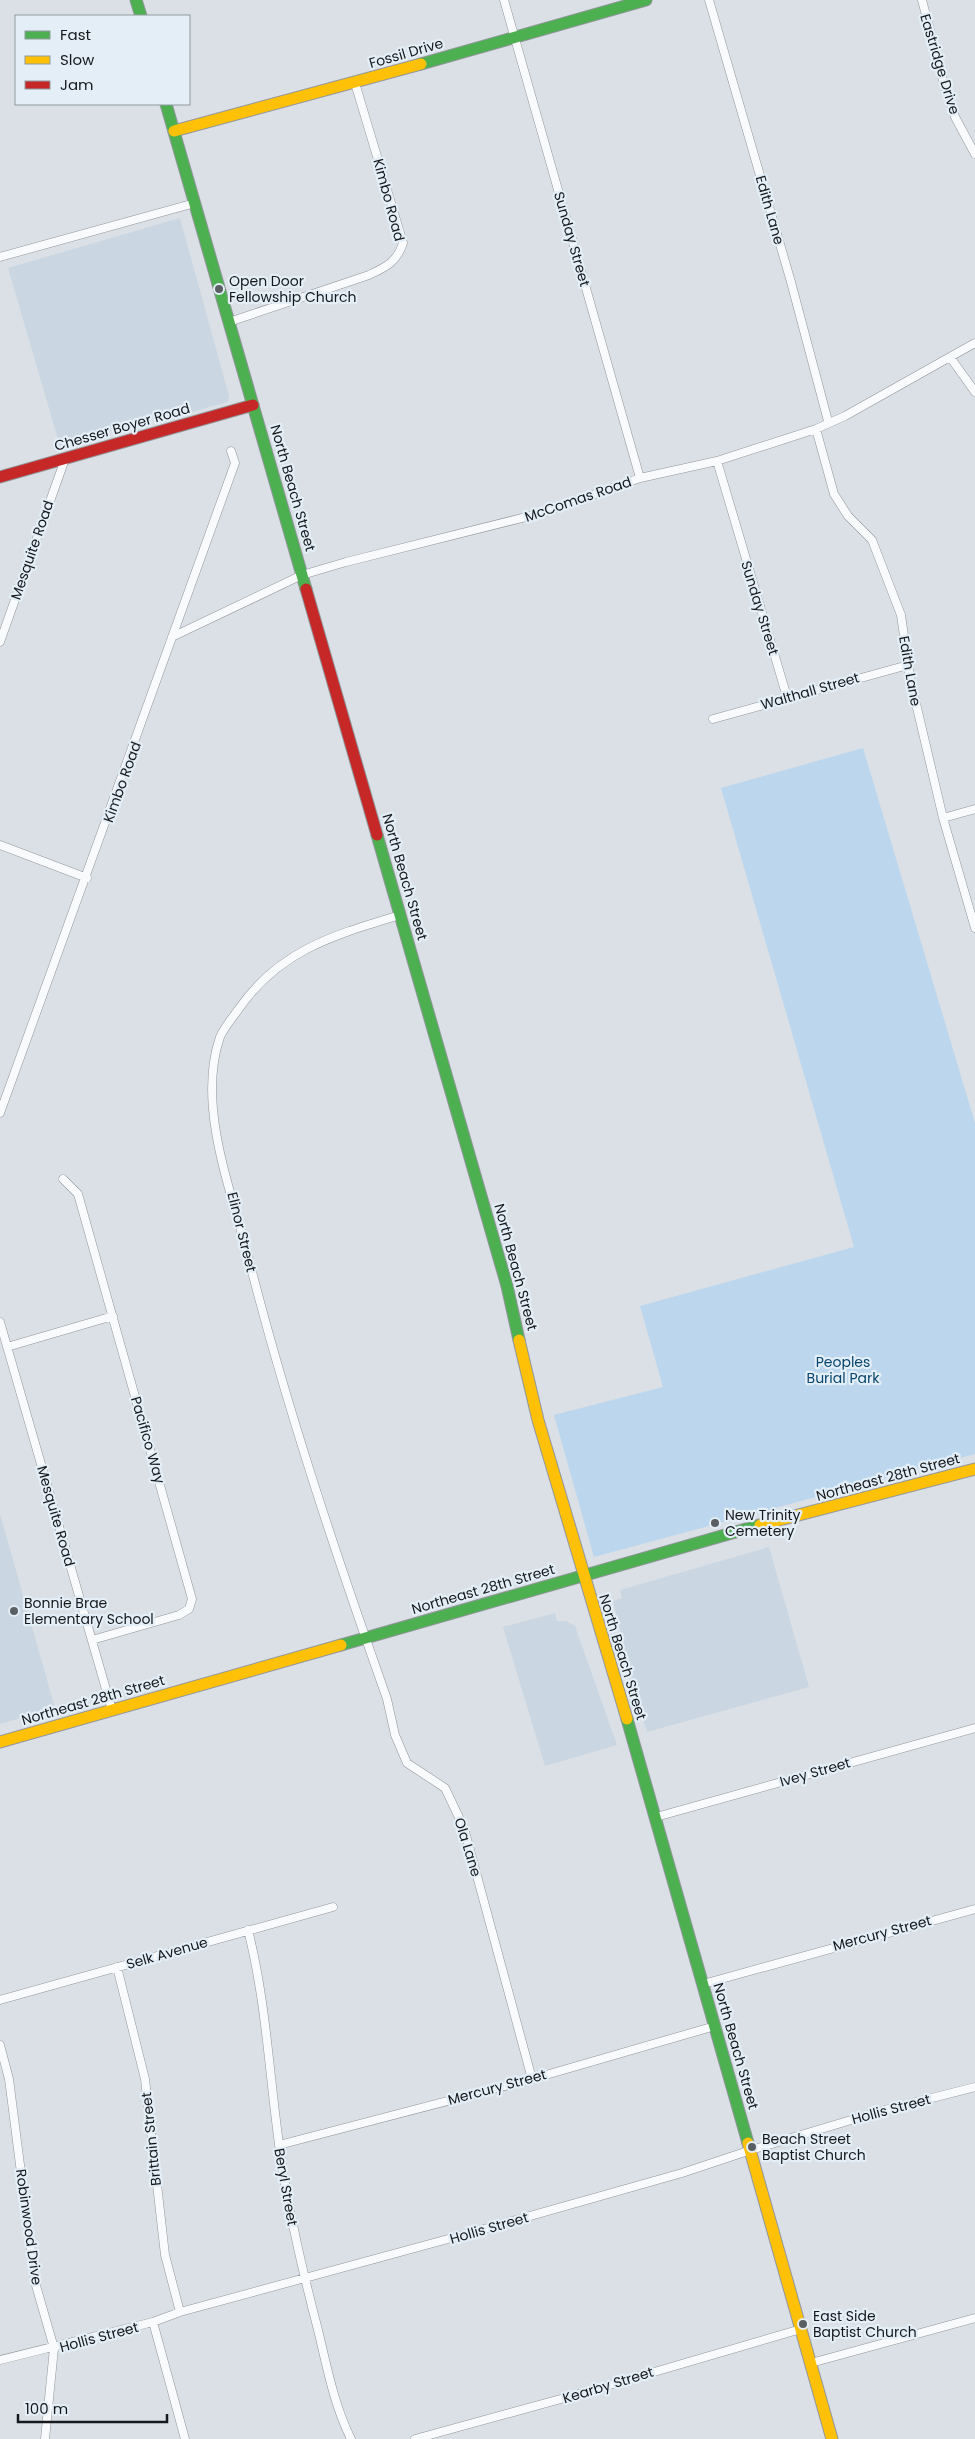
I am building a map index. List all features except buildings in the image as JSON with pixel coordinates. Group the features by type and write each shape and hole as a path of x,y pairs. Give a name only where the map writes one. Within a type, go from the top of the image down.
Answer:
{"main road":[{"path":"136,0 141,15"},
{"name":"Fossil Drive","path":"174,130 355,83 646,0"},
{"name":"North Beach Street","path":"166,105 507,1286 538,1420 656,1817 832,2439"},
{"name":"Chesser Boyer Road","path":"0,477 253,405"},
{"name":"Northeast 28th Street","path":"0,1742 790,1517 975,1469"}],"street":[{"name":"Sunday Street","path":"504,0 640,478"},
{"name":"Edith Lane","path":"709,0 828,422"},
{"name":"Eastridge Drive","path":"922,0 952,108 975,154"},
{"name":"Kimbo Road","path":"229,322 369,274 389,265 399,257 403,244 355,83"},
{"path":"0,257 195,203"},
{"name":"McComas Road","path":"172,637 302,575 346,562 542,513 640,478 717,461 816,429 845,416 975,343"},
{"path":"950,357 975,392"},
{"name":"Edith Lane","path":"816,429 834,494 848,516 872,540 901,615 908,665 943,818 975,928"},
{"name":"Kimbo Road","path":"0,1113 87,878 235,463 231,450"},
{"name":"Mesquite Road","path":"0,642 65,459"},
{"name":"Sunday Street","path":"717,461 787,697"},
{"name":"Walthall Street","path":"714,719 787,697 908,665"},
{"path":"943,818 975,809"},
{"path":"0,845 87,878"},
{"name":"Elinor Street","path":"365,1638 261,1308 220,1146 213,1110 213,1067 221,1035 247,996 268,975 289,958 315,944 400,915"},
{"name":"Pacifico Way","path":"63,1179 78,1194 192,1599 189,1609 179,1615 92,1640"},
{"path":"7,1347 113,1316"},
{"name":"Mesquite Road","path":"0,1322 112,1710"},
{"name":"Ola Lane","path":"365,1638 387,1699 401,1752 407,1763 445,1788 464,1828 532,2079"},
{"name":"Ivey Street","path":"656,1817 975,1728"},
{"name":"Selk Avenue","path":"0,2000 333,1906"},
{"name":"Mercury Street","path":"703,1984 975,1908"},
{"name":"Beryl Street","path":"248,1930 258,1972 265,2018 287,2199 304,2278 335,2399 351,2439"},
{"name":"Brittain Street","path":"117,1967 144,2079 165,2255 180,2312"},
{"name":"Mercury Street","path":"279,2145 532,2079 715,2026"},
{"name":"Robinwood Drive","path":"0,2045 8,2078 35,2282 54,2348 45,2439"},
{"name":"Hollis Street","path":"0,2360 153,2322 180,2312 682,2173 881,2111 975,2087"},
{"path":"811,2364 975,2318"},
{"path":"153,2322 185,2439"},
{"name":"Kearby Street","path":"415,2439 579,2394 801,2329"}],"shaded area":[{"path":"180,218 229,396 228,402 154,422 153,418 60,446 8,268"},
{"name":"Bonnie Brae Elementary School","path":"0,1514 55,1708 0,1724"},
{"path":"769,1547 809,1687 647,1732 617,1640 622,1638 613,1601 622,1598 620,1590"},
{"path":"555,1613 557,1621 566,1621 575,1626 617,1745 545,1766 503,1627"}],"green space":[{"name":"Peoples Burial Park","path":"863,748 975,1123 975,1454 594,1557 554,1415 663,1387 640,1306 854,1247 721,788"}],"traffic: fast":[{"path":"136,0 141,15"},
{"path":"421,64 646,0"},
{"path":"166,105 306,589"},
{"path":"377,835 507,1286 519,1340"},
{"path":"341,1645 760,1525"},
{"path":"627,1719 748,2143"}],"traffic: slow":[{"path":"174,131 421,64"},
{"path":"519,1340 538,1420 627,1719"},
{"path":"760,1525 975,1469"},
{"path":"0,1742 341,1645"},
{"path":"748,2143 832,2439"}],"traffic: jam":[{"path":"0,477 253,405"},
{"path":"306,589 377,835"}],"place":[{"name":"Open Door Fellowship Church","path":"219,289"},
{"name":"New Trinity Cemetery","path":"715,1523"},
{"name":"Bonnie Brae Elementary School","path":"14,1611"},
{"name":"Beach Street Baptist Church","path":"752,2147"},
{"name":"East Side Baptist Church","path":"803,2324"}]}
